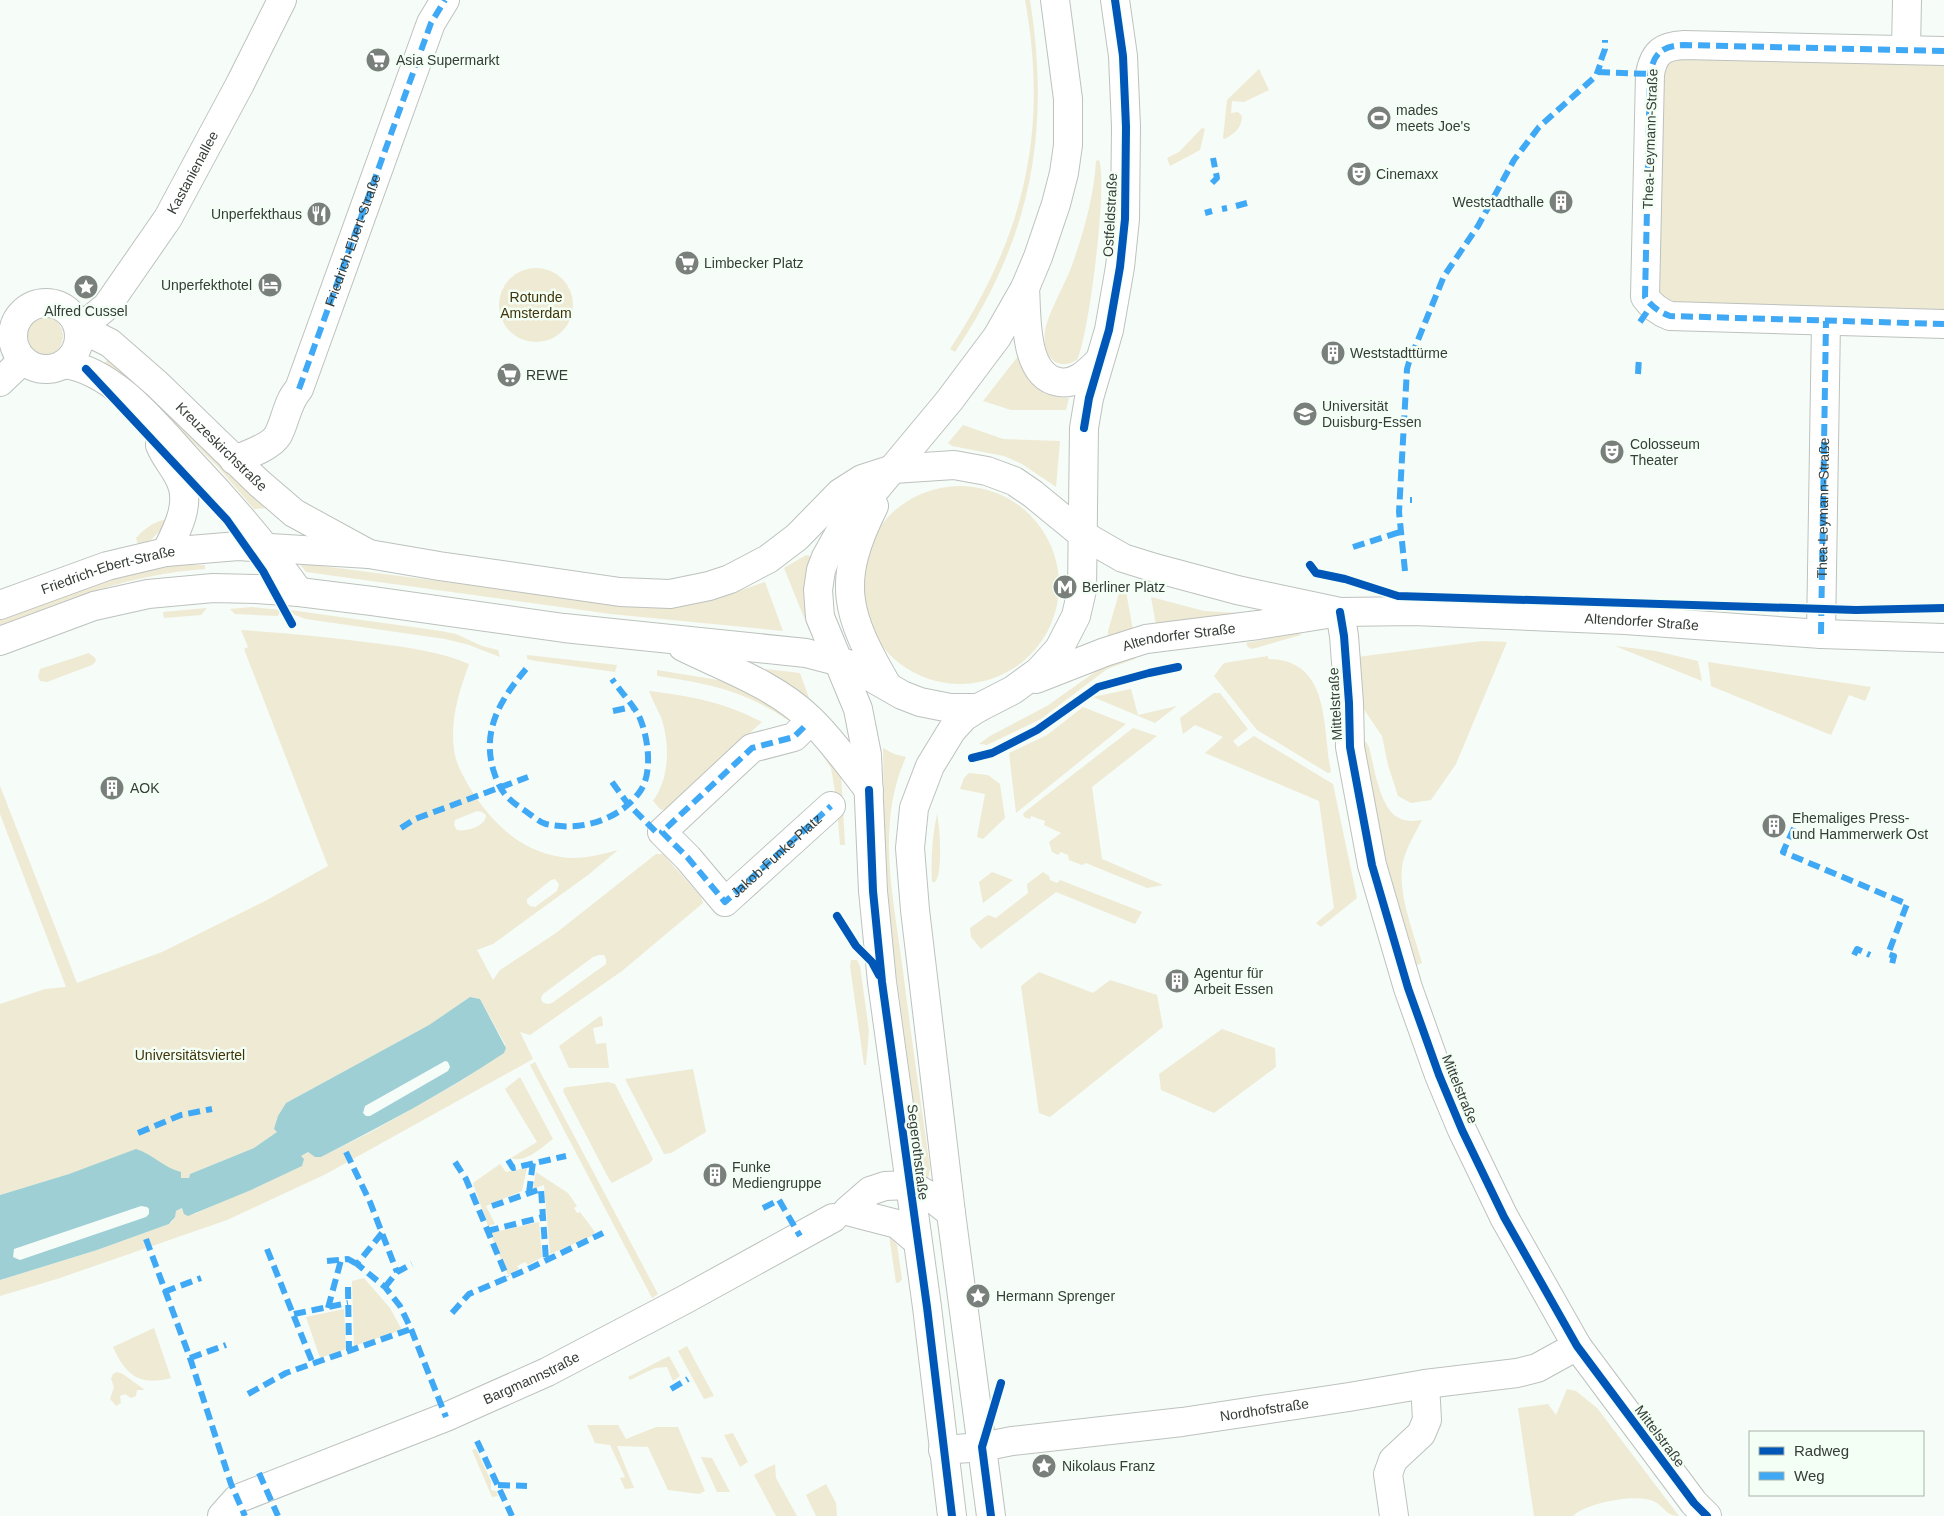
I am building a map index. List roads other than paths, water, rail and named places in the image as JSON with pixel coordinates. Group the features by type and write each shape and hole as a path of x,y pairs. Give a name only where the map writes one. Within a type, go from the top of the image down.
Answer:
{"main road":[{"name":"Kastanienallee","path":"79,331 107,306 168,218 240,84 282,0"},
{"name":"Friedrich-Ebert-Straße","path":"234,460 257,452 277,436 293,396 299,389 431,23 445,0"},
{"path":"888,687 859,631 851,604 850,571 858,540 893,469 997,337 1025,288 1038,257 1056,204 1064,173 1068,145 1068,99 1055,0"},
{"name":"Ostfeldstraße","path":"1025,682 1039,671 1059,650 1076,616 1084,579 1084,428 1089,398 1109,330 1120,267 1125,218 1126,118 1123,56 1115,0"},
{"path":"1906,49 1907,0"},
{"name":"Thea-Leymann-Straße","path":"1944,50 1684,45 1664,49 1652,63 1650,74 1645,297 1652,306 1670,316 1944,324"},
{"path":"1025,288 1033,358 1043,375 1057,382 1072,381 1090,371 1099,361"},
{"path":"48,302 56,304 68,311 76,322 79,331 77,349 64,364 45,369 33,366 23,360 17,353 13,339 14,324 9,313 22,312 34,304 48,302"},
{"name":"Thea-Leymann-Straße","path":"1812,320 1821,634"},
{"name":"Kreuzeskirchstraße","path":"79,331 110,342 157,384 234,460 294,513 369,554"},
{"path":"0,382 23,360"},
{"name":"Kreuzeskirchstraße","path":"64,364 86,369 106,381 128,397 150,418 266,547 299,592"},
{"name":"Kreuzeskirchstraße","path":"150,418 162,449 181,482 185,498 175,533 166,552"},
{"name":"Altendorfer Straße","path":"369,554 620,592 654,595 687,591 730,579 768,559 798,537 833,500 851,485 875,474 893,469 954,465 999,474 1024,487 1083,535 1110,551 1147,566 1237,590 1340,612"},
{"name":"Segerothstraße","path":"893,469 832,544 822,570 818,590 820,617 862,723 870,790 874,900 882,982 927,1307 952,1516"},
{"name":"Friedrich-Ebert-Straße","path":"0,605 107,566 166,552 238,546 369,554"},
{"path":"0,641 94,606 148,594 213,588 299,592 564,628 792,651 838,660 857,668 888,687 920,702 938,707 978,708 1025,682"},
{"name":"Altendorfer Straße","path":"1025,682 1146,639 1258,625 1340,612 1414,611 1625,620 1821,634 1944,638"},
{"name":"Mittelstraße","path":"1340,612 1344,636 1349,703 1350,747 1372,865 1408,988 1439,1075 1462,1130 1504,1217 1577,1346 1694,1503 1707,1516"},
{"path":"666,639 770,689 796,707 810,720 870,790"},
{"name":"Segerothstraße","path":"978,708 964,717 952,730 930,766 914,808 910,848 916,919 951,1214 991,1516"},
{"name":"Jakob-Funke-Platz","path":"804,727 794,737 752,748 662,832 688,858 725,902 831,806"},
{"path":"917,1241 897,1224 848,1211 870,1191 885,1186 910,1185 930,1196 951,1214"},
{"name":"Bargmannstraße","path":"222,1516 237,1499 446,1417 547,1372 692,1296 833,1218"},
{"name":"Nordhofstraße","path":"944,1450 982,1447 1012,1441 1234,1415 1425,1384 1517,1373 1537,1368 1577,1346"},
{"path":"1394,1516 1388,1474 1393,1460 1421,1434 1427,1420 1425,1384"}],"water":[{"path":"470,997 480,999 506,1048 504,1053 414,1108 321,1157 315,1157 308,1152 301,1156 304,1159 302,1166 251,1190 188,1216 184,1214 182,1208 176,1211 175,1217 169,1224 97,1250 0,1280 0,1195 69,1174 136,1149 181,1172 181,1178 189,1178 190,1174 254,1148 277,1132 274,1129 278,1116 286,1103 429,1025","holes":["445,1061 448,1062 450,1067 448,1071 370,1116 366,1116 363,1113 365,1106","141,1206 149,1209 149,1214 146,1217 20,1260 13,1257 14,1249"]}],"place":[{"name":"Asia Supermarkt","path":"378,60"},
{"name":"mades meets Joe's","path":"1379,118"},
{"name":"Cinemaxx","path":"1359,174"},
{"name":"Weststadthalle","path":"1561,202"},
{"name":"Unperfekthaus","path":"319,214"},
{"name":"Limbecker Platz","path":"687,263"},
{"name":"Unperfekthotel","path":"270,285"},
{"name":"Alfred Cussel","path":"86,287"},
{"name":"Weststadttürme","path":"1333,353"},
{"name":"REWE","path":"509,375"},
{"name":"Universität Duisburg-Essen","path":"1305,414"},
{"name":"Colosseum Theater","path":"1612,452"},
{"name":"Berliner Platz","path":"1065,587"},
{"name":"AOK","path":"112,788"},
{"name":"Ehemaliges Press- und Hammerwerk Ost","path":"1774,826"},
{"name":"Agentur für Arbeit Essen","path":"1177,981"},
{"name":"Funke Mediengruppe","path":"715,1175"},
{"name":"Hermann Sprenger","path":"978,1296"},
{"name":"Nikolaus Franz","path":"1044,1466"}],"park label":[{"name":"Rotunde Amsterdam","path":"536,306"},
{"name":"Universitätsviertel","path":"190,1055"}]}
